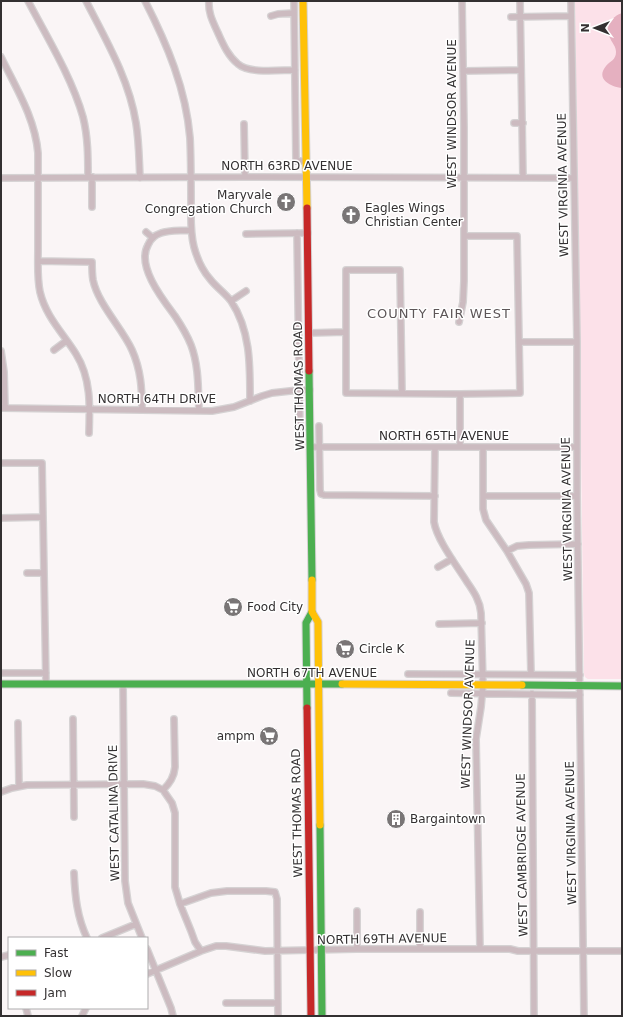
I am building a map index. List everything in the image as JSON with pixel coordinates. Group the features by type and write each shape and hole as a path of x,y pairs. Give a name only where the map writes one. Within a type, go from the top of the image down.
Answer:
{"main road":[{"name":"WEST THOMAS ROAD","path":"303,1 311,447 312,612 306,623 308,684 311,1016"},
{"name":"WEST THOMAS ROAD","path":"312,612 318,622 322,1016"},
{"name":"NORTH 67TH AVENUE","path":"1,684 622,686"},
{"path":"310,983 322,983"}],"street":[{"path":"28,1 74,90 83,117 88,144 92,207"},
{"path":"86,1 107,40 128,91 136,122 140,178"},
{"path":"145,1 167,48 179,81 185,108 190,138 191,230 194,247 204,270 210,279 231,301 244,328 249,347 250,401"},
{"path":"209,1 210,17 226,49 238,64 246,69 295,70"},
{"path":"294,1 296,161 306,161"},
{"name":"WEST WINDSOR AVENUE","path":"459,322 463,302 464,236 462,1"},
{"path":"520,1 523,178"},
{"name":"WEST VIRGINIA AVENUE","path":"571,1 577,342 577,496 584,1016"},
{"path":"271,16 294,13"},
{"path":"512,16 572,16"},
{"path":"1,57 31,118 38,153 38,262 40,291 50,318 80,361 85,374 89,394 90,434"},
{"path":"233,69 238,64"},
{"path":"463,71 521,70"},
{"path":"514,124 523,123"},
{"path":"244,124 245,177"},
{"name":"NORTH 63RD AVENUE","path":"1,178 574,178"},
{"path":"191,230 161,233 153,238 146,249 145,256 146,265 158,292 185,334 193,351 198,376 198,411"},
{"path":"146,232 153,238"},
{"name":"WEST THOMAS ROAD","path":"297,233 300,435"},
{"path":"246,234 308,233"},
{"path":"402,393 400,270 346,270 346,393 460,394 520,393 517,236 464,236"},
{"path":"38,262 92,262 93,281 97,292 131,348 138,367 141,383 142,410"},
{"path":"231,301 246,291"},
{"path":"309,333 346,332"},
{"path":"54,350 66,341"},
{"path":"519,342 577,342"},
{"path":"1,351 4,372 3,408"},
{"name":"NORTH 64TH DRIVE","path":"3,408 198,411 220,410 234,407 272,393 310,390"},
{"path":"460,394 460,447"},
{"name":"WEST THOMAS ROAD","path":"319,426 321,494 434,496"},
{"name":"NORTH 65TH AVENUE","path":"311,447 577,447"},
{"name":"WEST WINDSOR AVENUE","path":"435,447 435,527 452,559 476,595 481,607 483,685 476,740 480,949"},
{"path":"483,447 483,509 486,520 507,551 526,584 529,593 531,674"},
{"path":"1,463 42,463 46,684"},
{"path":"483,496 577,496"},
{"path":"1,518 43,517"},
{"path":"507,551 517,546 529,544 578,544"},
{"path":"438,567 452,559"},
{"path":"27,573 44,573"},
{"path":"439,624 482,623"},
{"path":"1,673 46,673"},
{"path":"408,674 580,675"},
{"name":"WEST CATALINA DRIVE","path":"123,684 125,881 128,903 142,937"},
{"path":"451,694 580,695"},
{"name":"WEST CAMBRIDGE AVENUE","path":"532,694 534,1016"},
{"path":"73,719 74,817"},
{"path":"163,790 169,784 174,774 174,719"},
{"path":"18,722 19,786"},
{"path":"1,792 27,785 124,784 150,785 159,787 163,790 172,802 175,813 175,888 195,942 201,952"},
{"path":"74,874 76,907 86,937"},
{"path":"180,904 211,893 227,891 275,892 277,899 278,1016"},
{"path":"357,911 357,949"},
{"path":"420,912 420,949"},
{"path":"104,937 136,924"},
{"name":"NORTH 69TH AVENUE","path":"148,974 216,946 226,946 257,951 357,949 510,949 518,951 622,951"},
{"path":"148,952 173,1016"},
{"path":"226,1003 278,1003"}],"shaded area":[{"path":"575,1 622,1 622,679 588,679 584,676"},
{"path":"622,13 622,88 609,84 602,75 606,66 614,59 616,55 615,48 608,34 610,22 618,14"}],"traffic: fast":[{"path":"309,371 312,580"},
{"path":"307,708 306,623 312,612"},
{"path":"1,684 342,684"},
{"path":"522,685 622,686"},
{"path":"320,825 322,1016"}],"traffic: slow":[{"path":"303,1 307,208"},
{"path":"312,580 312,612 318,622 320,825"},
{"path":"342,684 522,685"}],"traffic: jam":[{"path":"307,208 309,371"},
{"path":"307,708 311,1016"}],"place":[{"name":"Maryvale Congregation Church","path":"286,202"},
{"name":"Eagles Wings Christian Center","path":"351,215"},
{"name":"Food City","path":"233,607"},
{"name":"Circle K","path":"345,649"},
{"name":"ampm","path":"269,736"},
{"name":"Bargaintown","path":"396,819"}],"district":[{"name":"COUNTY FAIR WEST","path":"439,313"}]}
